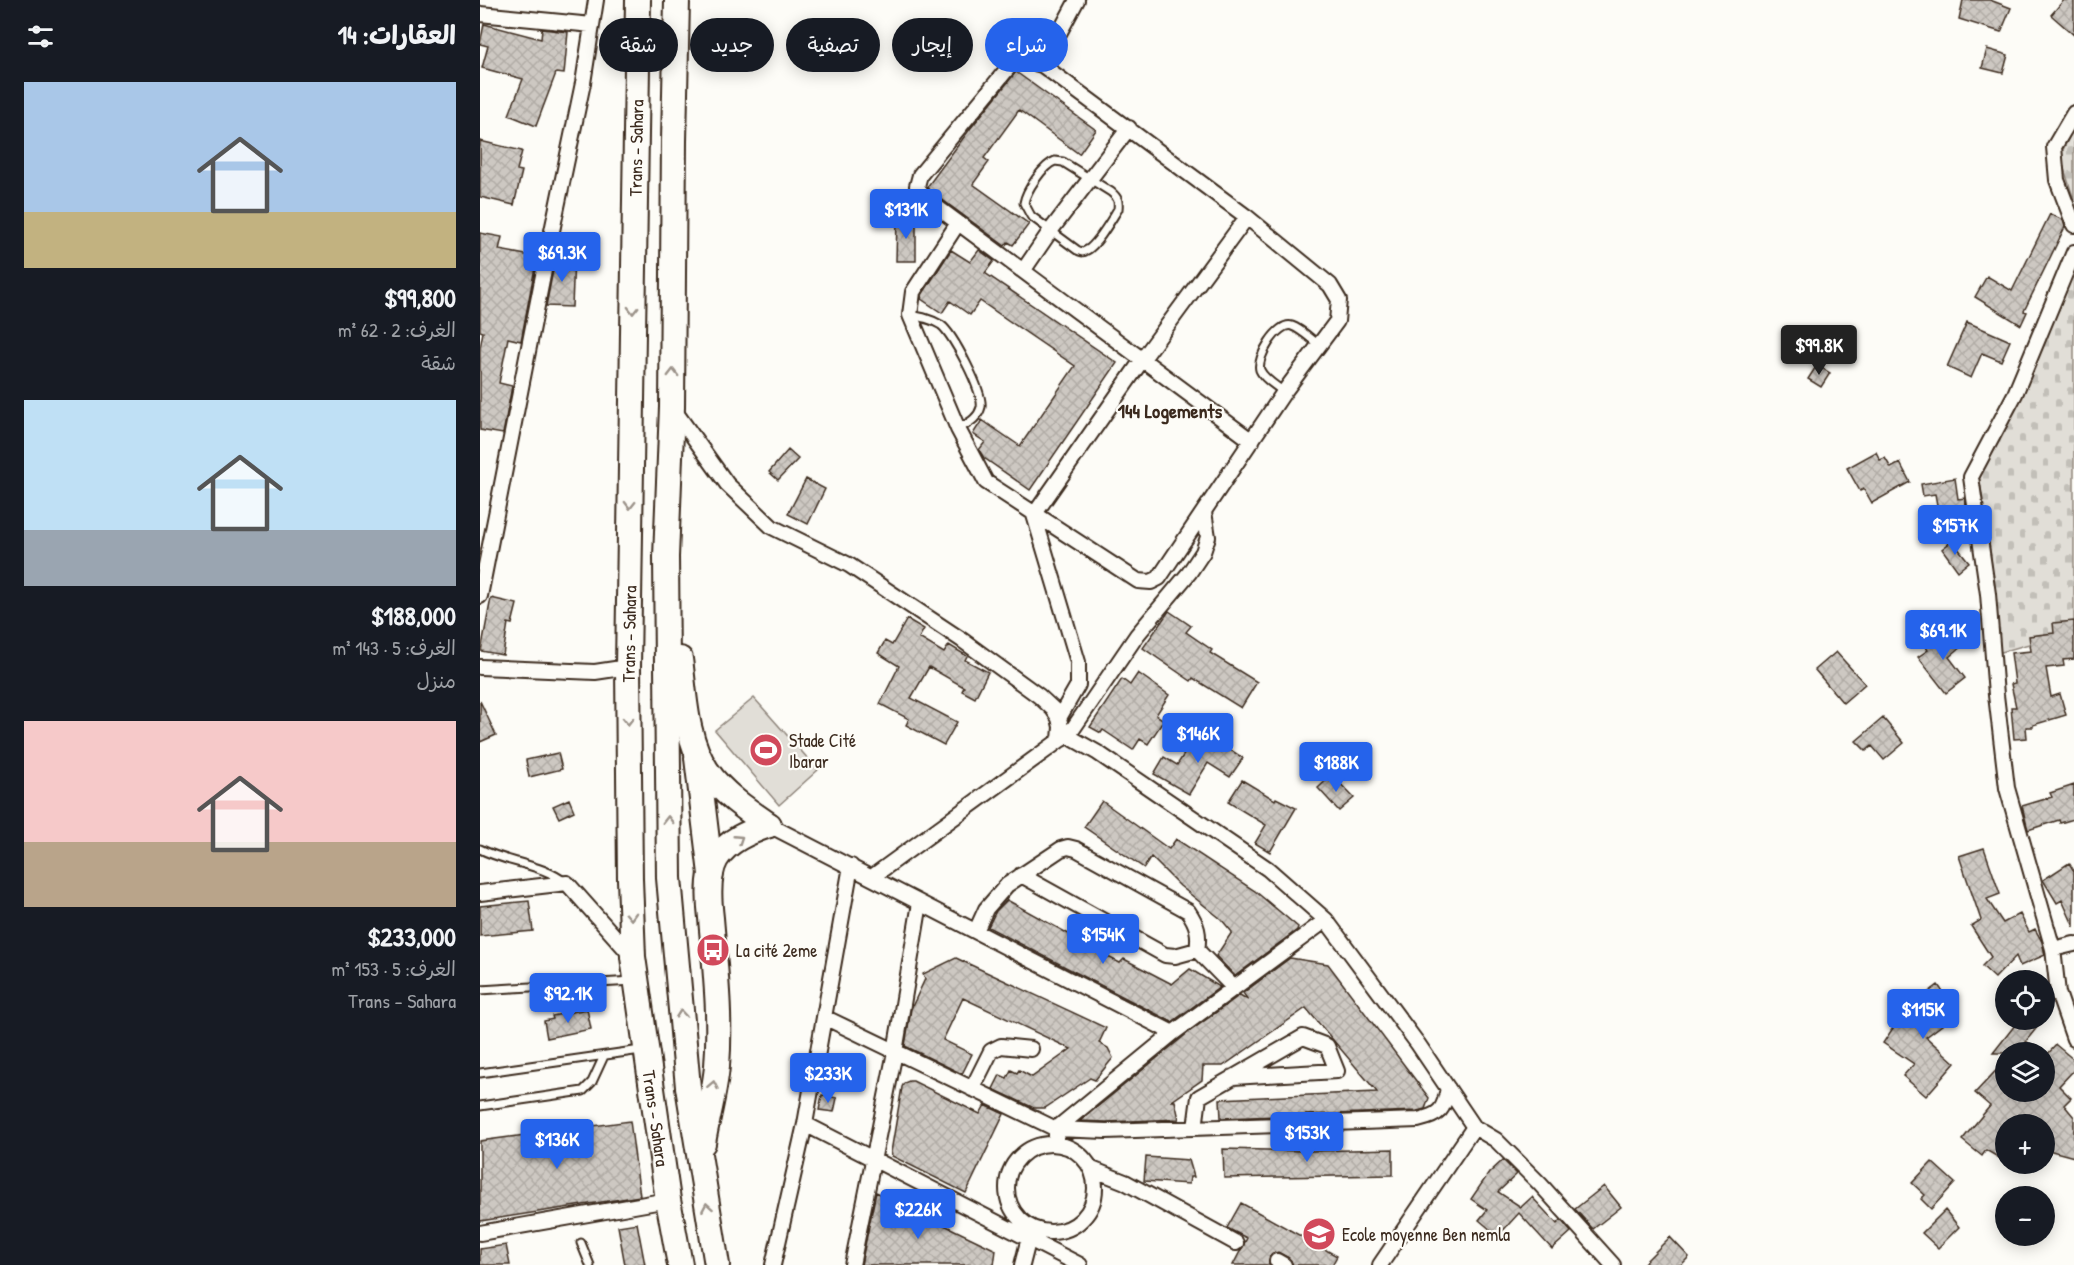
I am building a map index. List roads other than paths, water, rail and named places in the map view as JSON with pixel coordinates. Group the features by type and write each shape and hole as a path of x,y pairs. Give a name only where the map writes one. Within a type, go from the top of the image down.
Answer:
{"highway":[{"name":"Trans - Sahara","path":"638,0 628,667 630,879 635,969 668,1200 680,1265"},
{"name":"Trans - Sahara","path":"677,0 672,407 666,557 669,878 688,1088 717,1265"},
{"path":"666,557 687,716 696,750 711,874 710,912 719,1035 717,1069 700,1163"},
{"path":"696,750 707,771 727,793 769,825"},
{"path":"711,874 716,860 729,845 744,834 769,825"}],"street":[{"path":"480,596 543,273 583,83 597,0"},
{"path":"1067,18 1077,0"},
{"path":"480,14 592,25"},
{"path":"1005,72 920,175 916,186 922,196 1252,441"},
{"path":"958,223 913,292 910,315 958,429 986,482 1138,581 1151,582 1159,578 1284,392 1337,321 1339,300 1330,285 1247,216 1052,72"},
{"path":"2074,113 2054,147 2057,180 2074,225"},
{"path":"1023,271 1051,230 1129,128"},
{"path":"1034,515 1142,360 1247,216"},
{"path":"2074,252 2014,394 1971,477 1988,594 1996,695 2007,788 2053,949 2058,993 2074,1039"},
{"path":"672,407 727,484 772,527 849,565 962,640 1039,696 1053,709 1059,718 1064,738"},
{"path":"872,877 1064,738 1137,635 1189,573 1203,552 1208,537 1204,512"},
{"path":"1034,515 1078,662 1078,686 1059,718"},
{"path":"480,667 595,672 628,667"},
{"path":"1064,738 1098,753 1268,869 1326,920 1405,1026 1474,1127 1497,1140 1613,1265"},
{"path":"769,825 1173,1033"},
{"path":"976,931 986,909 1007,885 1060,849 1076,849 1188,910 1196,923 1199,937 1197,950"},
{"path":"773,1265 805,1124 851,866"},
{"path":"1021,875 1165,955 1175,956 1197,950"},
{"path":"480,894 567,883 635,969"},
{"path":"852,1265 895,1052 920,903"},
{"path":"1056,1129 1173,1033 1326,920"},
{"path":"2053,949 2074,944"},
{"path":"1197,950 1234,988"},
{"path":"824,1017 1056,1129 1076,1131 1418,1120 1434,1117 1445,1104 1448,1088"},
{"path":"1195,1128 1198,1098 1233,1077 1303,1037 1327,1046 1337,1071 1233,1077"},
{"path":"972,1089 991,1051 1001,1046 1032,1049"},
{"path":"805,1124 873,1160 1030,1233 1080,1265"},
{"path":"1380,1265 1474,1127"},
{"path":"1056,1129 1056,1144"},
{"path":"1056,1144 1070,1148 1082,1156 1092,1169 1096,1184 1095,1199 1089,1213 1078,1224 1064,1231 1030,1233 1013,1211 1008,1198 1007,1184 1010,1171 1018,1159 1029,1150 1042,1145 1056,1144"},
{"path":"1092,1169 1125,1182 1236,1243"},
{"path":"480,1233 668,1200"},
{"path":"1022,1265 1030,1233"}],"lane":[{"path":"1063,162 1089,179 1112,192 1119,203 1118,209 1093,244 1088,250 1082,252 1031,216 1024,203 1025,195 1048,163 1063,162"},
{"path":"910,315 932,320 949,331 981,394 981,407 976,418 958,429"},
{"path":"1284,392 1264,376 1259,363 1260,357 1280,327 1293,326 1319,345"},
{"path":"480,849 556,875 567,883"},
{"path":"480,990 635,969"},
{"path":"480,1073 646,1049"},
{"path":"480,1106 583,1091 592,1082 604,1056"},
{"path":"581,1243 590,1265"}],"place":[{"name":"Stade Cité Ibarar","path":"766,750"},
{"name":"La cité 2eme","path":"713,950"},
{"name":"Ecole moyenne Ben nemla","path":"1319,1234"}],"district":[{"name":"144 Logements","path":"1170,410"}]}
